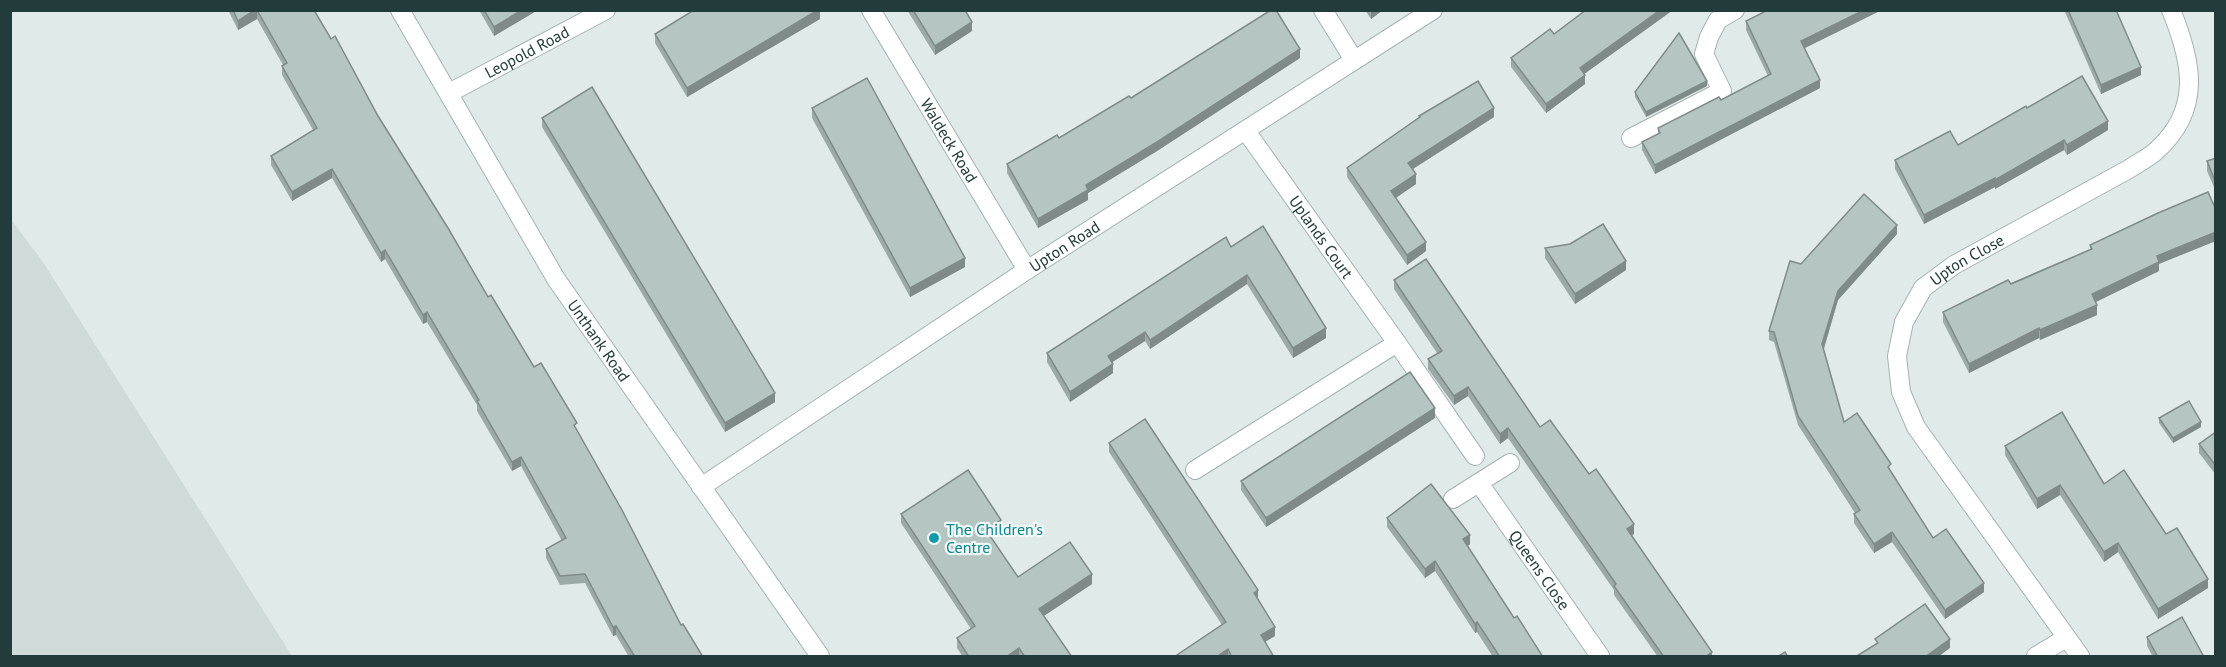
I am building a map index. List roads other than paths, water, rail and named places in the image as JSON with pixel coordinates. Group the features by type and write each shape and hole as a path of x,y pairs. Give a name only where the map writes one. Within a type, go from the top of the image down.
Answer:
{"street":[{"name":"Unthank Road","path":"400,10 556,279 820,657"},
{"name":"Leopold Road","path":"449,93 606,10"},
{"name":"Waldeck Road","path":"871,10 1027,270"},
{"path":"1323,10 1354,60"},
{"name":"Upton Road","path":"701,487 1027,270 1432,10"},
{"path":"1631,138 1722,92 1704,54 1708,37 1718,20 1735,10"},
{"name":"Upton Close","path":"2079,657 1916,427 1901,392 1898,356 1904,322 1923,288 1954,266 2129,169 2156,152 2174,131 2188,100 2190,72 2184,43 2171,10"},
{"name":"Uplands Court","path":"1246,131 1475,456"},
{"path":"1195,470 1397,343"},
{"path":"1453,499 1510,463"},
{"name":"Queens Close","path":"1479,483 1600,657"},
{"path":"2036,657 2066,638"}],"place":[{"name":"The Children's Centre","path":"934,538"}]}
